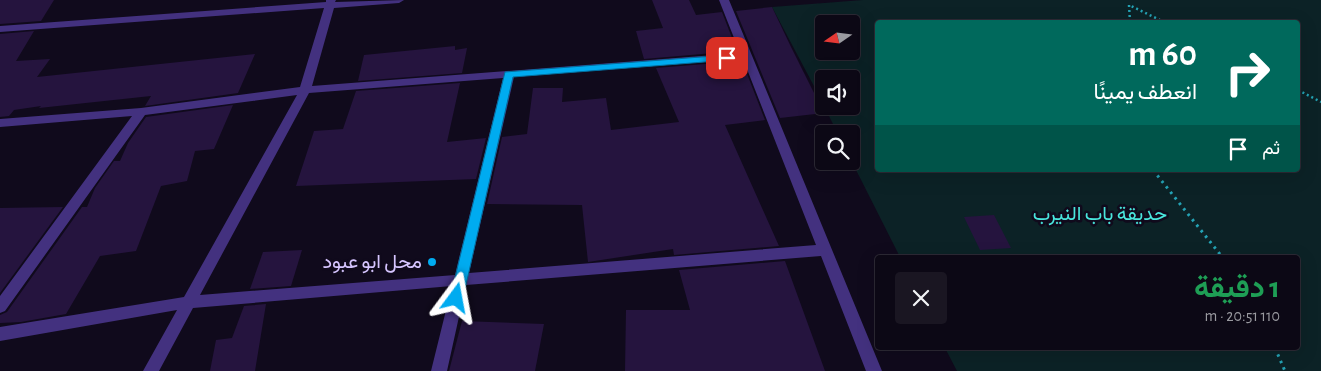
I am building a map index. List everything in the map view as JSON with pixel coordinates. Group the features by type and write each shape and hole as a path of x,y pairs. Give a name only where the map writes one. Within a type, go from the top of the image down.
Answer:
{"street":[{"path":"0,29 331,2 400,0"},
{"path":"724,0 874,371"},
{"path":"150,371 305,90 331,2"},
{"path":"0,123 141,112 305,90 747,56"},
{"path":"439,371 509,74"},
{"path":"0,307 141,112"},
{"path":"0,334 189,302 825,250"}],"path":[{"path":"1130,20 1129,5 1160,20"},
{"path":"1300,91 1321,102"},
{"path":"1155,172 1221,255"},
{"path":"1276,350 1285,371"}],"green space":[{"name":"حديقة باب النيرب","path":"863,0 1321,0 1321,371 957,371 946,350 1300,350 1300,255 899,255 856,170 860,170 860,125 834,125 828,115 860,115 860,70 815,70 815,88 772,7"}],"building":[{"path":"0,0 54,0 41,21 0,24"},
{"path":"652,0 689,0 696,15 722,12 737,51 644,59 636,31 663,28"},
{"path":"772,7 815,95 815,114 780,118 736,11"},
{"path":"34,31 16,61 50,59 37,77 255,54 238,93 145,106 151,96 39,108 41,106 14,110 9,116 0,117 0,34"},
{"path":"455,46 455,50 467,48 462,73 358,81 364,55"},
{"path":"742,61 765,120 725,125 779,246 674,255 673,249 588,262 582,205 487,204 502,137 527,134 533,88 563,88 562,102 606,98 611,130 679,122 656,68"},
{"path":"460,83 447,142 486,138 476,179 296,186 314,131 343,129 356,91"},
{"path":"233,105 214,149 195,151 187,181 161,186 136,251 100,256 66,314 21,322 0,323 0,315 7,312 82,207 87,207 95,188 114,161 120,161 128,143 146,117"},
{"path":"63,207 0,293 0,208"},
{"path":"994,215 1011,248 980,250 964,217"},
{"path":"302,250 291,286 250,289 263,252"},
{"path":"785,261 825,371 625,371 626,310 690,310 679,270"},
{"path":"266,304 255,371 210,371 216,340 232,338 244,306"},
{"path":"462,321 544,324 535,371 449,371"}],"place":[{"name":"محل ابو عبود","path":"432,262"}],"route":[{"path":"456,298 509,74 727,58"}]}
